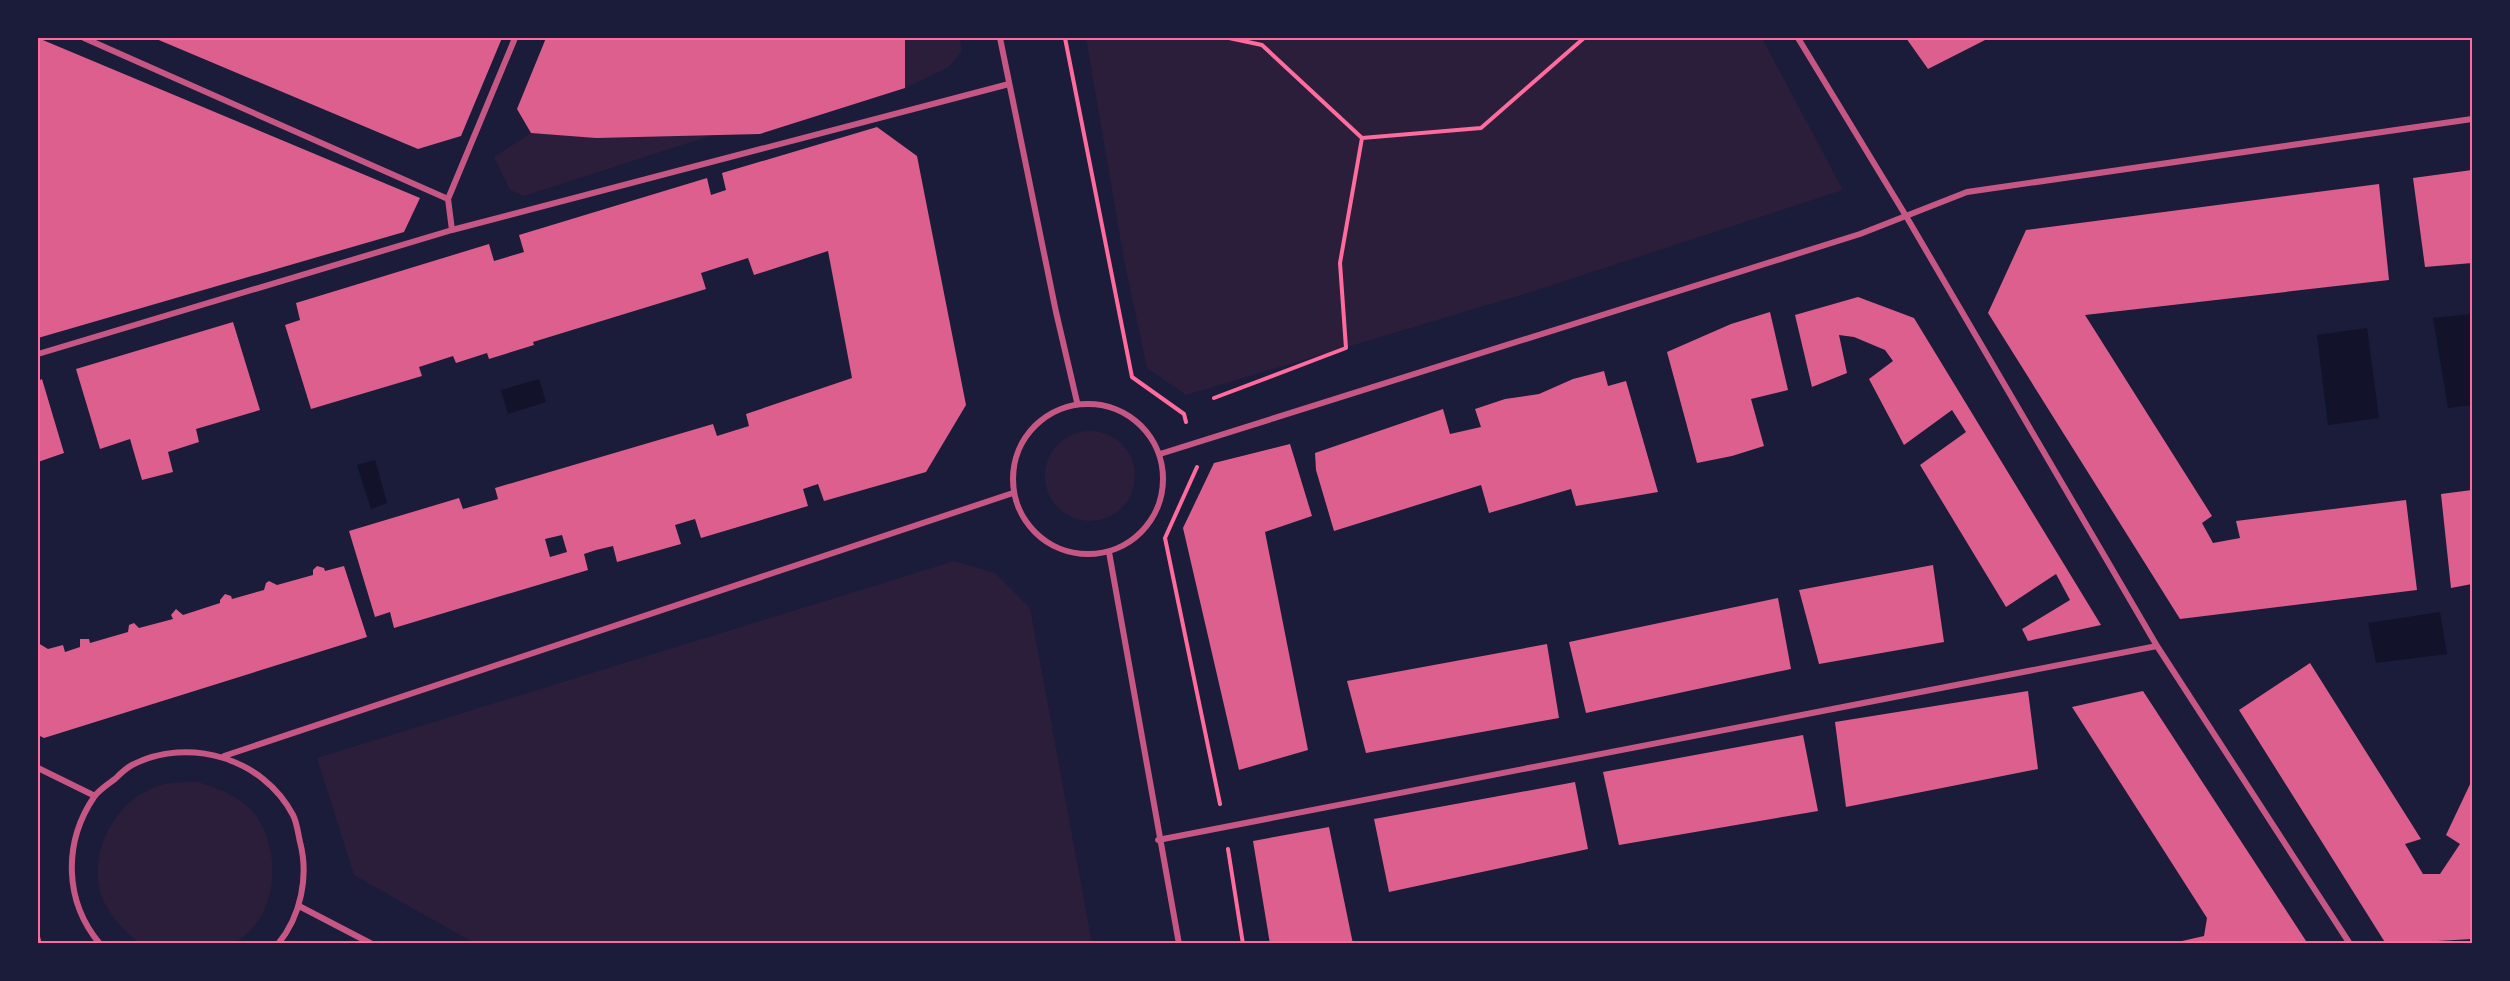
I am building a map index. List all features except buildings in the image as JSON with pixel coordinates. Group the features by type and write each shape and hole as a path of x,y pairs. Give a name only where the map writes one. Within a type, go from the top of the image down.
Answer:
{"street":[{"path":"84,38 448,199"},
{"path":"452,230 448,199 515,38"},
{"path":"1000,38 1056,312 1077,402"},
{"path":"1798,38 1906,216 2157,645 2350,944"},
{"path":"38,354 452,230 1010,84"},
{"path":"1160,454 1860,234 1967,192 2472,119"},
{"path":"1077,402 1129,414 1148,431 1160,454 1163,490 1155,515 1133,540 1109,552 1074,554 1048,544 1023,519 1013,493 1014,459 1025,434 1050,412 1077,402"},
{"path":"224,756 1013,493"},
{"path":"1109,552 1158,840 1179,944"},
{"path":"1158,840 1224,825 2157,645"},
{"path":"100,944 85,926 71,882 75,837 95,796 132,765 177,751 224,756 264,779 293,816 305,860 299,906 278,944"},
{"path":"38,768 95,796"},
{"path":"299,906 372,944"}],"path":[{"path":"1065,38 1132,377 1184,414 1198,470 1165,538 1224,825 1243,944"},
{"path":"1229,38 1262,45 1362,138 1480,128 1584,38"},
{"path":"1214,399 1346,348 1340,263 1362,138"}],"shaded area":[{"path":"905,38 960,38 962,51 949,67 905,88"},
{"path":"1086,38 1762,38 1843,190 1528,293 1186,395 1147,368 1124,260"},
{"path":"531,133 713,135 524,196 510,190 494,157"},
{"path":"2472,314 2472,405 2448,408 2433,318"},
{"path":"2367,328 2379,418 2328,425 2317,335"},
{"path":"539,379 546,402 508,414 501,390"},
{"path":"1090,431 1107,435 1122,444 1131,459 1135,476 1131,493 1122,508 1107,517 1090,521 1073,517 1058,508 1049,493 1045,476 1049,459 1058,444 1073,435"},
{"path":"375,460 387,503 371,509 357,465"},
{"path":"954,561 995,573 1030,608 1092,943 474,943 354,875 317,758"},
{"path":"2440,612 2447,654 2376,663 2368,623"},
{"path":"178,782 198,782 238,799 257,817 270,849 272,868 267,904 259,920 248,933 233,943 139,943 121,927 111,914 100,892 99,858 103,841 111,825 122,811 135,798 149,789"}]}
